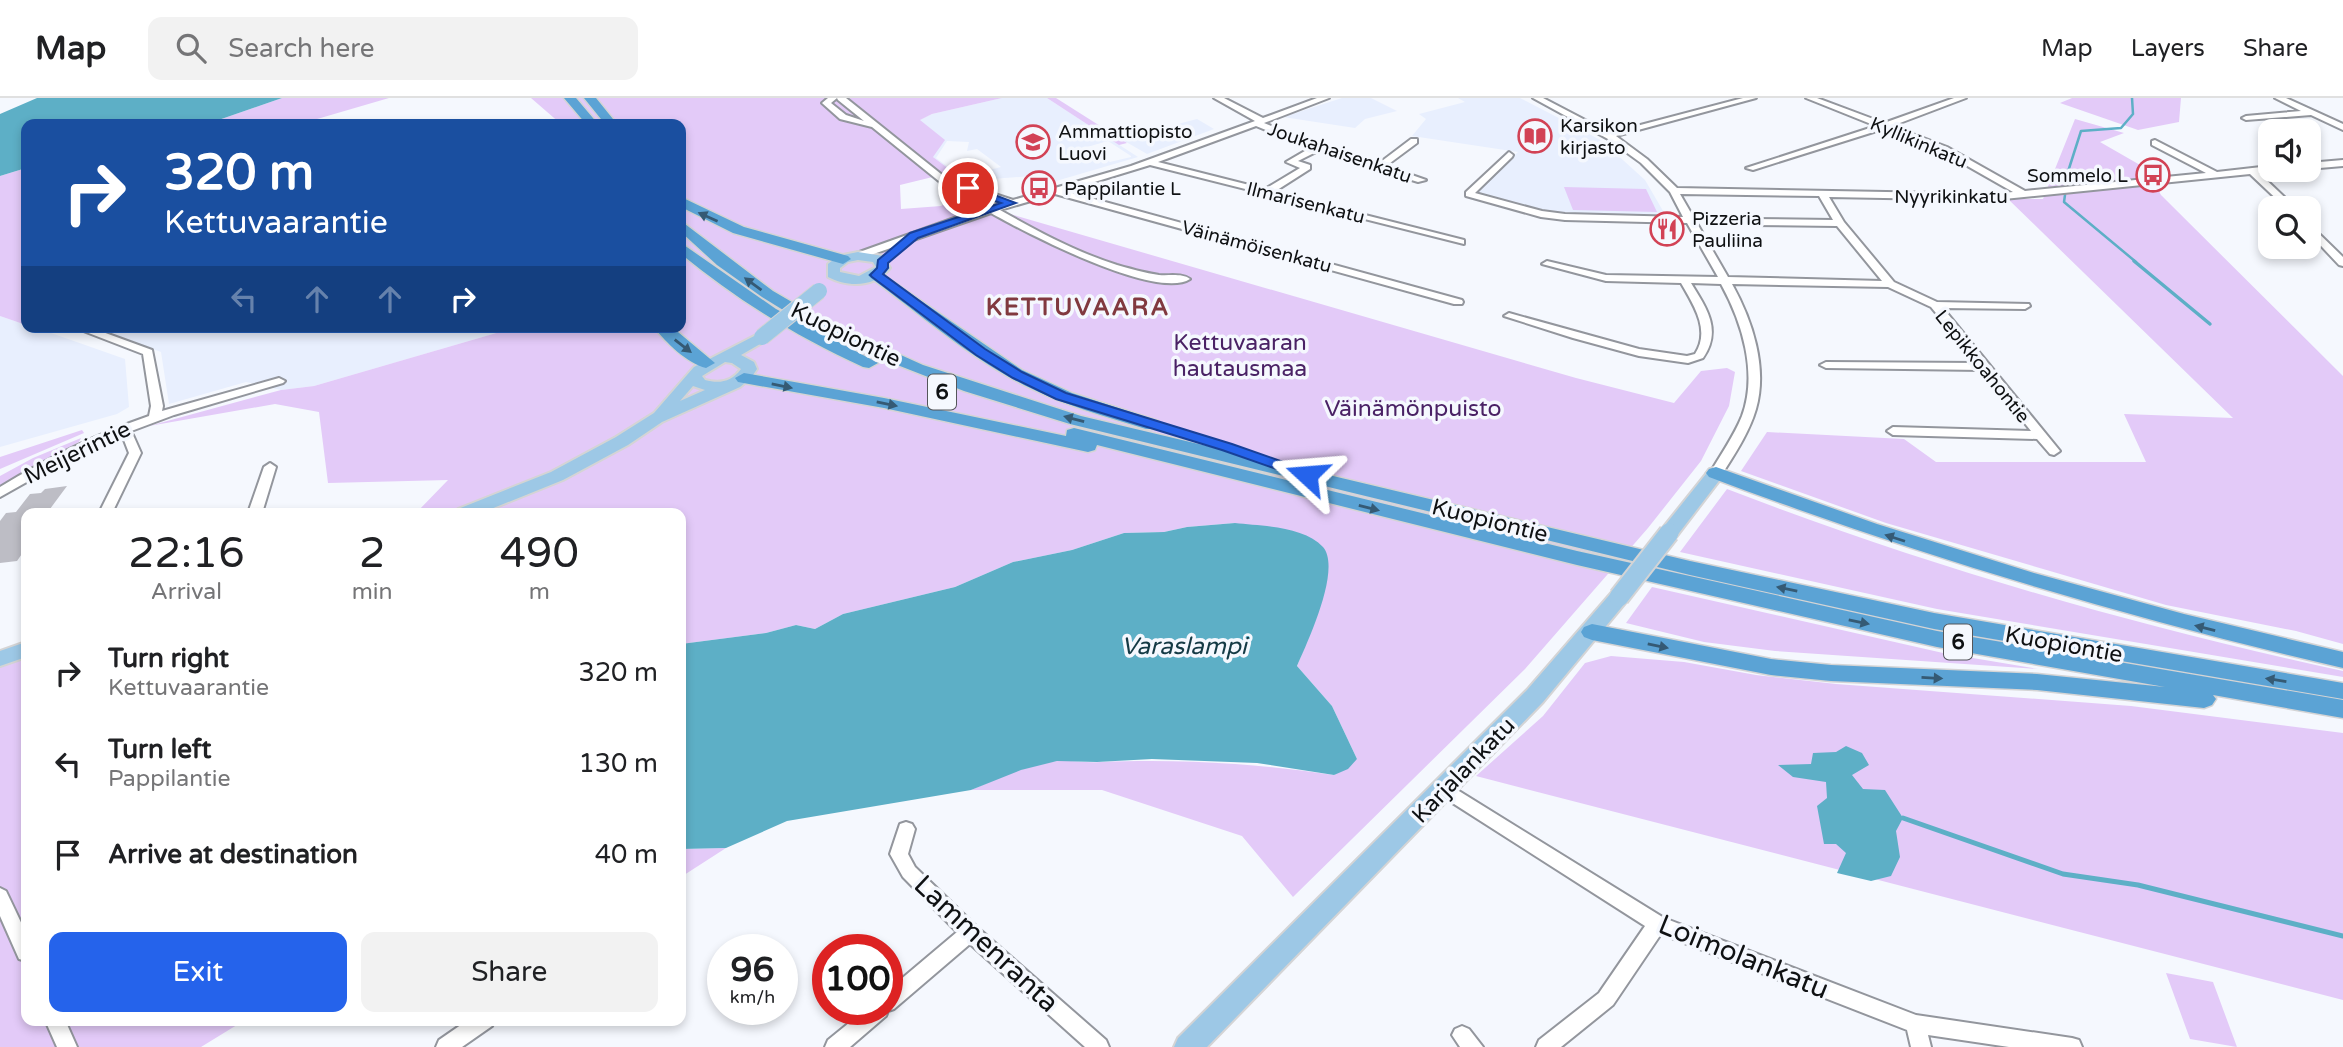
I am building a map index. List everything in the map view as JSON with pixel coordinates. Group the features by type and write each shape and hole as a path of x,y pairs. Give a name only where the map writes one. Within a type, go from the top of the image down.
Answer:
{"highway":[{"path":"570,98 589,119"},
{"path":"590,98 607,119"},
{"path":"686,204 740,231 850,258"},
{"name":"Kuopiontie","path":"686,229 762,291 824,326 901,361 995,396 1076,420 1690,568 1920,618 2343,691"},
{"name":"Kuopiontie","path":"686,251 757,305 808,334 886,371 1022,419 1231,474 1687,584 1937,639 2343,709"},
{"path":"879,268 981,352 1017,375 1061,396 1227,447 1307,475"},
{"path":"668,333 708,366"},
{"path":"738,375 1231,474"},
{"path":"1716,473 1877,532 1997,570 2157,615 2343,660"},
{"path":"1591,632 1771,667 1844,674 2037,682 2343,715"}],"main road":[{"path":"656,418 708,366 760,338 819,291 833,274 833,267 850,258 872,257 879,268 819,291"},
{"path":"833,274 849,280"},
{"path":"477,508 557,476 622,441 656,418 738,375 760,338"},
{"path":"708,366 695,380 704,386 738,375"},
{"path":"708,366 738,375"},
{"name":"Karjalankatu","path":"1188,1047 1446,790 1570,658 1716,473"},
{"path":"0,652 21,648"},
{"path":"0,659 21,649"}],"street":[{"path":"833,98 826,103 843,117 877,127"},
{"path":"841,98 943,180 1011,203"},
{"name":"Joukahaisenkatu","path":"1218,98 1259,122 1317,148 1421,180"},
{"path":"850,258 953,221 1150,162 1325,98"},
{"path":"1537,98 1611,135 1630,148 1674,191 1741,310 1752,348 1753,398 1736,440 1716,473"},
{"path":"1611,135 1752,98"},
{"name":"Kyllikinkatu","path":"1810,98 1956,154 2025,195"},
{"path":"1751,168 1962,98"},
{"path":"2279,98 2343,127"},
{"path":"2246,118 2312,113"},
{"path":"1379,167 1414,141"},
{"path":"2155,143 2216,174"},
{"path":"1268,192 1307,167 1290,162 1317,148"},
{"path":"1509,155 1469,194 1541,214 1565,217 1688,220"},
{"name":"Ilmarisenkatu","path":"1150,162 1461,242"},
{"path":"2321,165 2343,163"},
{"name":"Nyyrikinkatu","path":"1674,191 1994,197 2258,170"},
{"path":"2252,171 2278,196"},
{"name":"Väinämöisenkatu","path":"1057,191 1458,302"},
{"name":"Lepikkoahontie","path":"1824,195 1840,223 1890,284 1935,306 2038,435 2054,451"},
{"path":"991,209 1091,260 1166,281 1185,279"},
{"path":"1751,222 1840,223"},
{"path":"879,268 914,235"},
{"path":"2321,240 2343,263"},
{"path":"1547,264 1606,278 1890,284"},
{"path":"1509,316 1663,359 1694,358 1699,355 1708,331 1706,320 1685,281"},
{"path":"1935,306 2025,306"},
{"path":"95,333 148,352 157,407 155,416"},
{"path":"1826,365 1984,367"},
{"name":"Meijerintie","path":"0,493 57,458 114,432 155,416 279,381"},
{"path":"1893,431 2038,435"},
{"path":"108,508 135,453 130,438 114,432"},
{"path":"257,508 270,467"},
{"name":"Loimolankatu","path":"1446,790 1657,924 1916,1024 2072,1047"},
{"name":"Lammenranta","path":"906,829 899,854 902,863 970,933 1099,1047"},
{"path":"0,896 21,942"},
{"path":"1546,1047 1606,999 1657,924"},
{"path":"903,990 970,933"},
{"path":"1916,1024 1921,1047"},
{"path":"835,1047 861,1025"},
{"path":"58,1026 67,1047"},
{"path":"446,1047 476,1026"}],"shaded area":[{"name":"Ammattiopisto Luovi","path":"1002,98 1047,98 1138,157 1046,184 1032,176 965,181 933,157 919,120 932,114","holes":["947,141 969,142 967,151 977,149 1001,167 962,177 936,158","1108,141 1131,156 1131,157 1110,162 1087,147"]},
{"path":"1342,98 1371,98 1397,111 1365,119 1355,128 1283,117"},
{"path":"1458,98 1520,98 1602,141 1645,180 1666,216 1549,212 1476,193 1518,152 1412,136 1426,119 1419,114 1465,102"},
{"path":"1197,119 1214,129 1147,154 1121,139"},
{"path":"0,316 21,323 21,333 51,333 125,359 129,407 117,414 0,447"},
{"path":"108,333 496,333 314,386 281,390 246,382 169,404 161,352"}],"green space":[{"path":"282,98 389,98 317,119 221,119"},
{"path":"531,98 1002,98 932,114 920,120 945,140 933,157 953,172 900,185 901,209 941,206 968,188 990,200 1003,212 1576,378 1674,403 1701,371 1727,368 1735,372 1729,406 1701,461 1648,528 1525,669 1293,897 1242,836 1102,790 971,790 1024,769 1057,761 1217,763 1334,775 1357,759 1332,706 1297,666 1317,616 1235,523 1164,532 1124,533 1072,550 1013,562 955,587 843,614 815,629 796,625 766,633 686,643 686,508 421,508 448,480 328,483 319,412 275,404 149,426 281,390 314,386 496,333 686,333 686,119 555,119"},
{"path":"1047,98 1056,98 1127,143 1119,145"},
{"path":"2072,98 2181,98 2179,122 2138,130 2060,103"},
{"path":"2075,119 2124,133 2100,142 2147,169 2161,195 2343,376 2343,644 2296,631 2166,605 1886,523 1741,471 1767,432 1904,439 1936,462 2146,462 2124,414 2233,418 2008,199 2043,199"},
{"path":"21,170 21,323 0,316 0,176"},
{"path":"1564,187 1646,189 1657,212 1573,210"},
{"path":"82,430 84,433 0,469 0,457"},
{"path":"81,438 79,442 0,486 0,476 33,458"},
{"path":"1727,489 1955,569 2109,614 2343,671 2343,677 1937,609 1680,552"},
{"path":"1652,587 1943,653 2038,669 1775,651 1704,642 1626,623"},
{"path":"1611,656 1684,662 1756,675 1836,684 2131,706 2343,733 2343,1000 1476,776 1543,716 1585,663"},
{"path":"21,658 21,1026 235,1026 201,1047 0,1047 0,664"},
{"path":"726,848 686,874 686,849"},
{"path":"2166,973 2213,982 2237,1047 2190,1039"}],"water":[{"path":"37,98 282,98 221,119 21,119 21,170 0,176 0,114"},
{"name":"Varaslampi","path":"1235,523 1269,526 1305,535 1323,547 1328,557 1326,588 1315,624 1297,666 1332,706 1357,759 1348,769 1334,775 1257,763 1152,759 1057,761 1021,770 971,790 787,821 726,848 686,849 686,643 766,633 796,625 815,629 843,614 955,587 1013,562 1072,550 1124,533 1164,532"},
{"path":"1846,746 1862,753 1869,765 1852,775 1863,789 1885,790 1903,818 1896,831 1900,857 1891,876 1871,881 1837,873 1846,853 1836,844 1824,844 1817,806 1827,798 1826,782 1793,777 1778,765 1811,764 1813,753 1836,752"}],"building":[{"path":"67,486 51,508 21,508 21,555 17,561 0,563 0,521 6,513 16,512 30,494 41,493 45,489"}],"waterway":[{"path":"2065,181 2081,131 2121,128 2133,114 2132,98"},
{"path":"2065,195 2064,202 2136,262"},
{"path":"2134,261 2210,324"},
{"path":"1903,818 2063,874 2138,885 2343,936"}],"place":[{"name":"Karsikon kirjasto","path":"1535,136"},
{"name":"Ammattiopisto Luovi","path":"1033,142"},
{"name":"Sommelo L","path":"2153,175"},
{"name":"Pappilantie L","path":"1039,188"},
{"name":"Pizzeria Pauliina","path":"1667,229"}],"district":[{"name":"KETTUVAARA","path":"1078,307"}],"route":[{"path":"968,188 1011,203 914,235 882,262 883,268 876,275 981,352 1017,375 1061,396 1158,428 1227,447 1307,475"}],"park label":[{"name":"Kettuvaaran hautausmaa","path":"1240,355"},
{"name":"Väinämönpuisto","path":"1413,408"}]}
